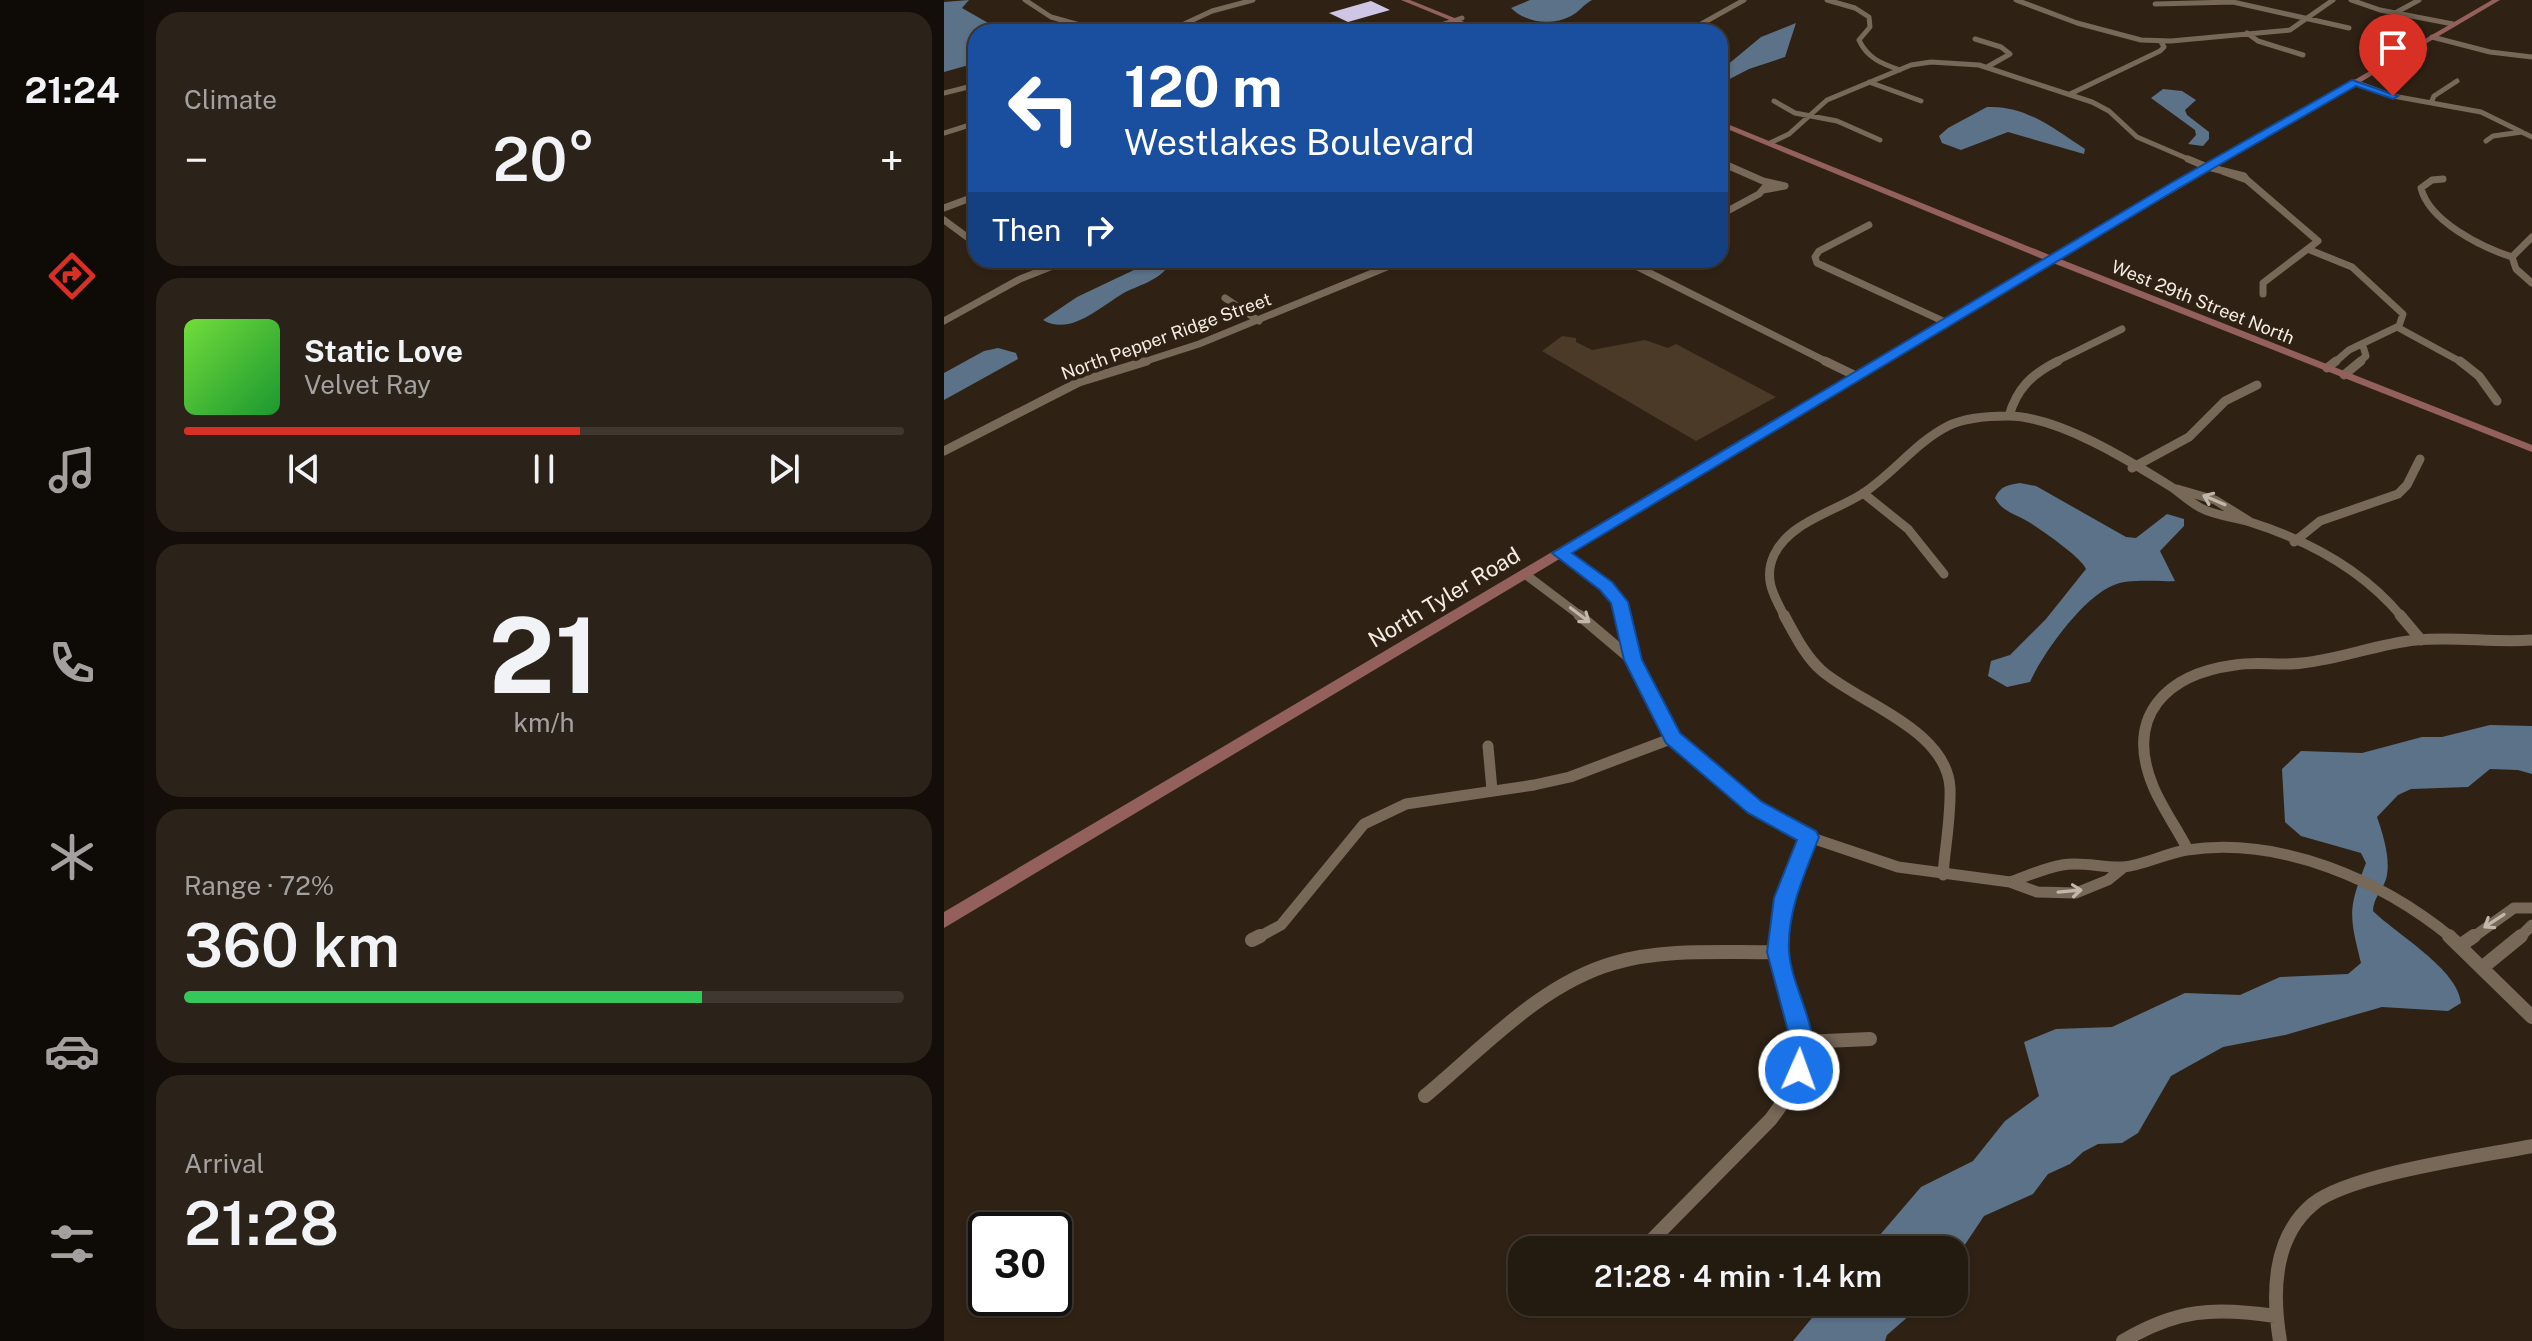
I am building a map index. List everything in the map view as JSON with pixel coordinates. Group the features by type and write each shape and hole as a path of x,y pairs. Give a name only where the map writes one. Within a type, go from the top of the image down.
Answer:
{"main road":[{"path":"1404,0 1473,24"},
{"path":"1417,0 1469,24"},
{"name":"North Tyler Road","path":"947,922 1945,322 2497,0"},
{"name":"West 29th Street North","path":"1728,126 1781,150 2330,365 2532,440"},
{"name":"West 29th Street North","path":"2348,372 2532,449"}],"street":[{"path":"1025,0 1051,17 1076,24"},
{"path":"1184,24 1212,11 1253,0"},
{"path":"1701,24 1744,0"},
{"path":"1827,0 1855,8 1869,17 1870,27 1859,40 1863,51 1880,63 1900,70"},
{"path":"2016,0 2102,31 2161,42 2290,30 2310,19 2324,3 2333,0"},
{"path":"2351,0 2450,26"},
{"path":"2395,13 2419,0"},
{"path":"2155,4 2233,2 2349,28"},
{"path":"1447,24 1461,20"},
{"path":"2247,33 2258,41 2303,55"},
{"path":"2432,37 2490,52 2532,57"},
{"path":"1975,39 2001,47 2010,54 1987,67"},
{"path":"2070,94 2160,51 2164,47 2161,42"},
{"path":"1770,143 1789,134 1812,116 1821,103 1900,70 1922,63 1949,61 1987,67 2070,94 2109,111 2137,137 2222,171 2222,174 2247,180 2316,237 2316,245 2263,283 2263,294"},
{"path":"2431,103 2434,96 2457,81"},
{"path":"1869,82 1921,101"},
{"path":"2355,82 2367,89 2412,100 2481,112 2532,137"},
{"path":"944,93 968,87"},
{"path":"1774,101 1787,110 1837,121 1880,140"},
{"path":"944,133 968,126"},
{"path":"2486,141 2493,136 2532,130"},
{"path":"1728,166 1763,185 1728,209"},
{"path":"2443,179 2432,180 2421,188 2420,194 2425,204 2481,247 2512,257"},
{"path":"944,208 968,199"},
{"path":"944,220 967,237"},
{"path":"1869,225 1819,251 1815,257 1817,263 1945,322"},
{"path":"2512,257 2532,237"},
{"path":"2310,250 2352,267 2401,310 2402,320 2397,327 2363,346 2349,350 2330,365"},
{"path":"2512,257 2516,269 2532,283"},
{"path":"944,321 1020,279 1048,268"},
{"path":"1372,268 1377,271"},
{"name":"North Pepper Ridge Street","path":"944,451 1079,382 1259,321 1384,268"},
{"path":"1641,268 1856,376"},
{"path":"1225,298 1259,321"},
{"path":"2397,327 2425,338 2449,353 2490,387 2497,401"},
{"path":"2009,416 2011,399 2030,375 2094,346 2122,329"},
{"path":"2348,372 2366,356 2363,346"},
{"path":"2132,468 2189,437 2225,401 2257,385"},
{"path":"1943,875 1950,786 1940,758 1922,735 1849,691 1820,669 1803,649 1770,589 1768,570 1775,552 1789,534 1863,493 1890,474 1934,433 1946,427 1963,421 2009,416 2059,425 2172,488 2202,509 2251,522 2354,571 2383,594 2421,640"},
{"path":"2294,542 2320,521 2398,494 2407,485 2420,459"},
{"path":"1863,493 1891,509 1911,529 1944,574"},
{"path":"1560,553 1606,586 1619,602 1633,660 1673,738 1755,807 1809,837 1898,867 2010,882 2037,892 2076,893 2108,880 2124,867"},
{"path":"1525,574 1598,629 1633,660"},
{"path":"2188,850 2148,775 2144,744 2147,713 2162,692 2181,679 2235,664 2288,665 2329,661 2377,645 2421,640 2532,640"},
{"path":"1252,940 1281,925 1364,824 1406,804 1569,776 1614,763 1673,738"},
{"path":"1488,746 1492,790"},
{"path":"1656,1236 1771,1119 1787,1098 1799,1070 1803,1042 1778,952 1780,914 1789,881 1809,837"},
{"path":"2010,882 2064,864 2096,863 2124,867 2188,850 2240,849 2297,858 2355,877 2419,911 2461,945 2532,1017"},
{"path":"2461,945 2514,908 2532,908"},
{"path":"2483,967 2532,925"},
{"path":"1425,1096 1540,1002 1610,964 1653,955 1778,952"},
{"path":"1803,1042 1870,1039"},
{"path":"2280,1341 2275,1316 2276,1267 2289,1232 2314,1202 2350,1186 2532,1146"},
{"path":"2123,1341 2147,1325 2181,1312 2221,1307 2275,1316"}],"shaded area":[{"path":"1562,336 1576,338 1576,342 1592,350 1645,340 1668,348 1676,344 1776,397 1696,441 1542,351"}],"water":[{"path":"969,0 962,8 990,24 968,24 968,65 944,72 944,2"},
{"path":"1530,0 1592,0 1571,16 1548,22 1524,17 1511,8"},
{"path":"1796,23 1785,57 1728,80 1728,64 1761,37"},
{"path":"2163,89 2182,91 2196,100 2185,110 2209,132 2209,139 2203,146 2188,144 2196,135 2195,130 2151,98"},
{"path":"1987,107 2001,107 2027,114 2085,149 2084,154 2008,132 1961,150 1942,143 1939,136 1948,128"},
{"path":"1138,268 1167,268 1154,279 1122,294 1084,318 1064,325 1043,320 1077,297"},
{"path":"998,348 1016,353 1018,359 944,400 944,373 984,351"},
{"path":"2020,483 2036,486 2126,537 2136,538 2167,514 2184,519 2184,526 2160,551 2175,581 2128,582 2102,591 2066,627 2044,656 2030,682 2007,687 1988,676 1991,661 2010,655 2046,619 2086,569 2062,545 1998,503 1995,498 1999,491 2008,485"},
{"path":"2490,725 2532,726 2532,774 2490,769 2468,787 2411,789 2398,795 2377,817 2388,868 2373,911 2438,965 2457,990 2461,1003 2448,1011 2382,1007 2285,1035 2223,1047 2171,1076 2138,1133 2122,1143 2098,1144 2070,1164 2048,1174 2033,1194 1984,1216 1968,1240 1968,1236 1879,1236 1921,1187 1973,1161 2005,1121 2039,1096 2024,1042 2056,1029 2112,1027 2185,993 2240,995 2280,977 2348,974 2361,963 2352,912 2366,863 2361,853 2301,836 2285,822 2282,769 2301,751 2362,753 2422,737 2442,737"},
{"path":"1814,1316 1909,1316 1887,1335 1885,1341 1793,1341"}],"building":[{"path":"1371,1 1390,10 1348,22 1329,13"}],"route":[{"path":"1799,1070 1803,1042 1778,952 1780,914 1789,881 1809,837 1755,807 1673,738 1633,660 1619,602 1606,586 1560,553 2355,82 2367,89 2393,96"}]}
